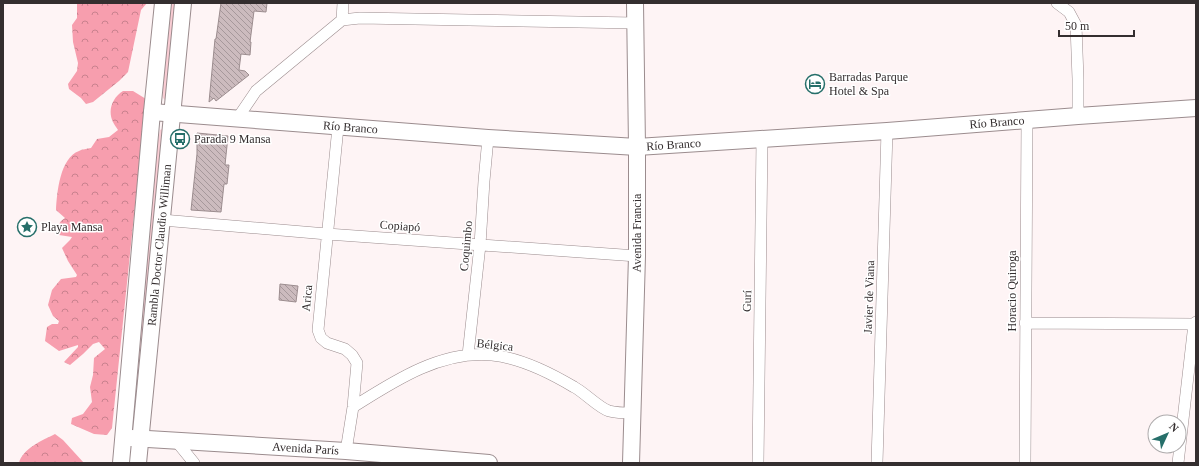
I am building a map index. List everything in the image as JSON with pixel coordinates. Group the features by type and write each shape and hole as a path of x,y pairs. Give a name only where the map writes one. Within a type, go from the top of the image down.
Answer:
{"street":[{"name":"Rambla Doctor Claudio Williman","path":"121,463 163,3"},
{"name":"Rambla Doctor Claudio Williman","path":"138,463 183,3"},
{"path":"342,20 343,3"},
{"name":"Avenida Francia","path":"631,463 637,256 635,3"},
{"path":"1057,3 1069,12 1076,25 1078,116"},
{"path":"237,119 256,91 342,20 360,18 636,23"},
{"name":"Río Branco","path":"152,112 488,138 637,147 762,140 1196,108"},
{"name":"Horacio Quiroga","path":"1025,463 1027,120"},
{"name":"Arica","path":"338,127 318,330 321,338 327,343 345,349 352,355 357,363 353,407 346,451"},
{"name":"Javier de Viana","path":"877,463 887,131"},
{"name":"Coquimbo","path":"468,355 480,245 488,138"},
{"name":"Gurí","path":"758,463 762,140"},
{"name":"Copiapó","path":"162,220 327,234 637,256"},
{"path":"1025,324 1195,323 1178,463"},
{"name":"Bélgica","path":"353,407 386,385 416,370 442,361 468,355 492,355 516,360 549,373 576,388 607,411 633,413"},
{"name":"Avenida París","path":"124,438 346,451 489,463"},
{"path":"177,442 194,463"}],"shaded area":[{"path":"171,3 179,3 167,100 165,100 162,92"},
{"path":"162,129 133,431 149,220 158,140 160,130"}],"green space":[{"path":"77,3 147,3 141,10 128,72 93,102 86,104 69,89 68,84 77,71 78,63 73,42 72,25 77,18"},
{"path":"123,91 133,91 146,99 112,428 107,435 94,434 71,424 72,418 83,414 92,402 90,387 93,375 94,358 105,349 99,342 93,344 70,365 64,362 78,347 78,345 59,351 45,341 47,327 52,324 58,324 59,321 53,316 48,305 52,290 61,279 76,277 77,275 62,248 72,237 59,235 55,230 65,218 56,210 57,194 61,176 68,161 73,155 82,150 91,148 97,139 109,137 118,130 111,117 111,108 116,97"},
{"path":"55,434 63,440 84,463 19,463 24,453 39,442"}],"building":[{"path":"221,3 267,3 266,12 254,11 250,55 241,54 239,70 245,71 249,75 216,101 214,98 209,102 215,39"},
{"path":"197,133 228,136 225,165 229,165 227,184 224,184 221,212 191,210 197,154"},
{"path":"280,284 298,286 296,302 279,300"}],"place":[{"name":"Barradas Parque Hotel & Spa","path":"815,84"},
{"name":"Parada 9 Mansa","path":"180,139"},
{"name":"Playa Mansa","path":"27,227"}]}
